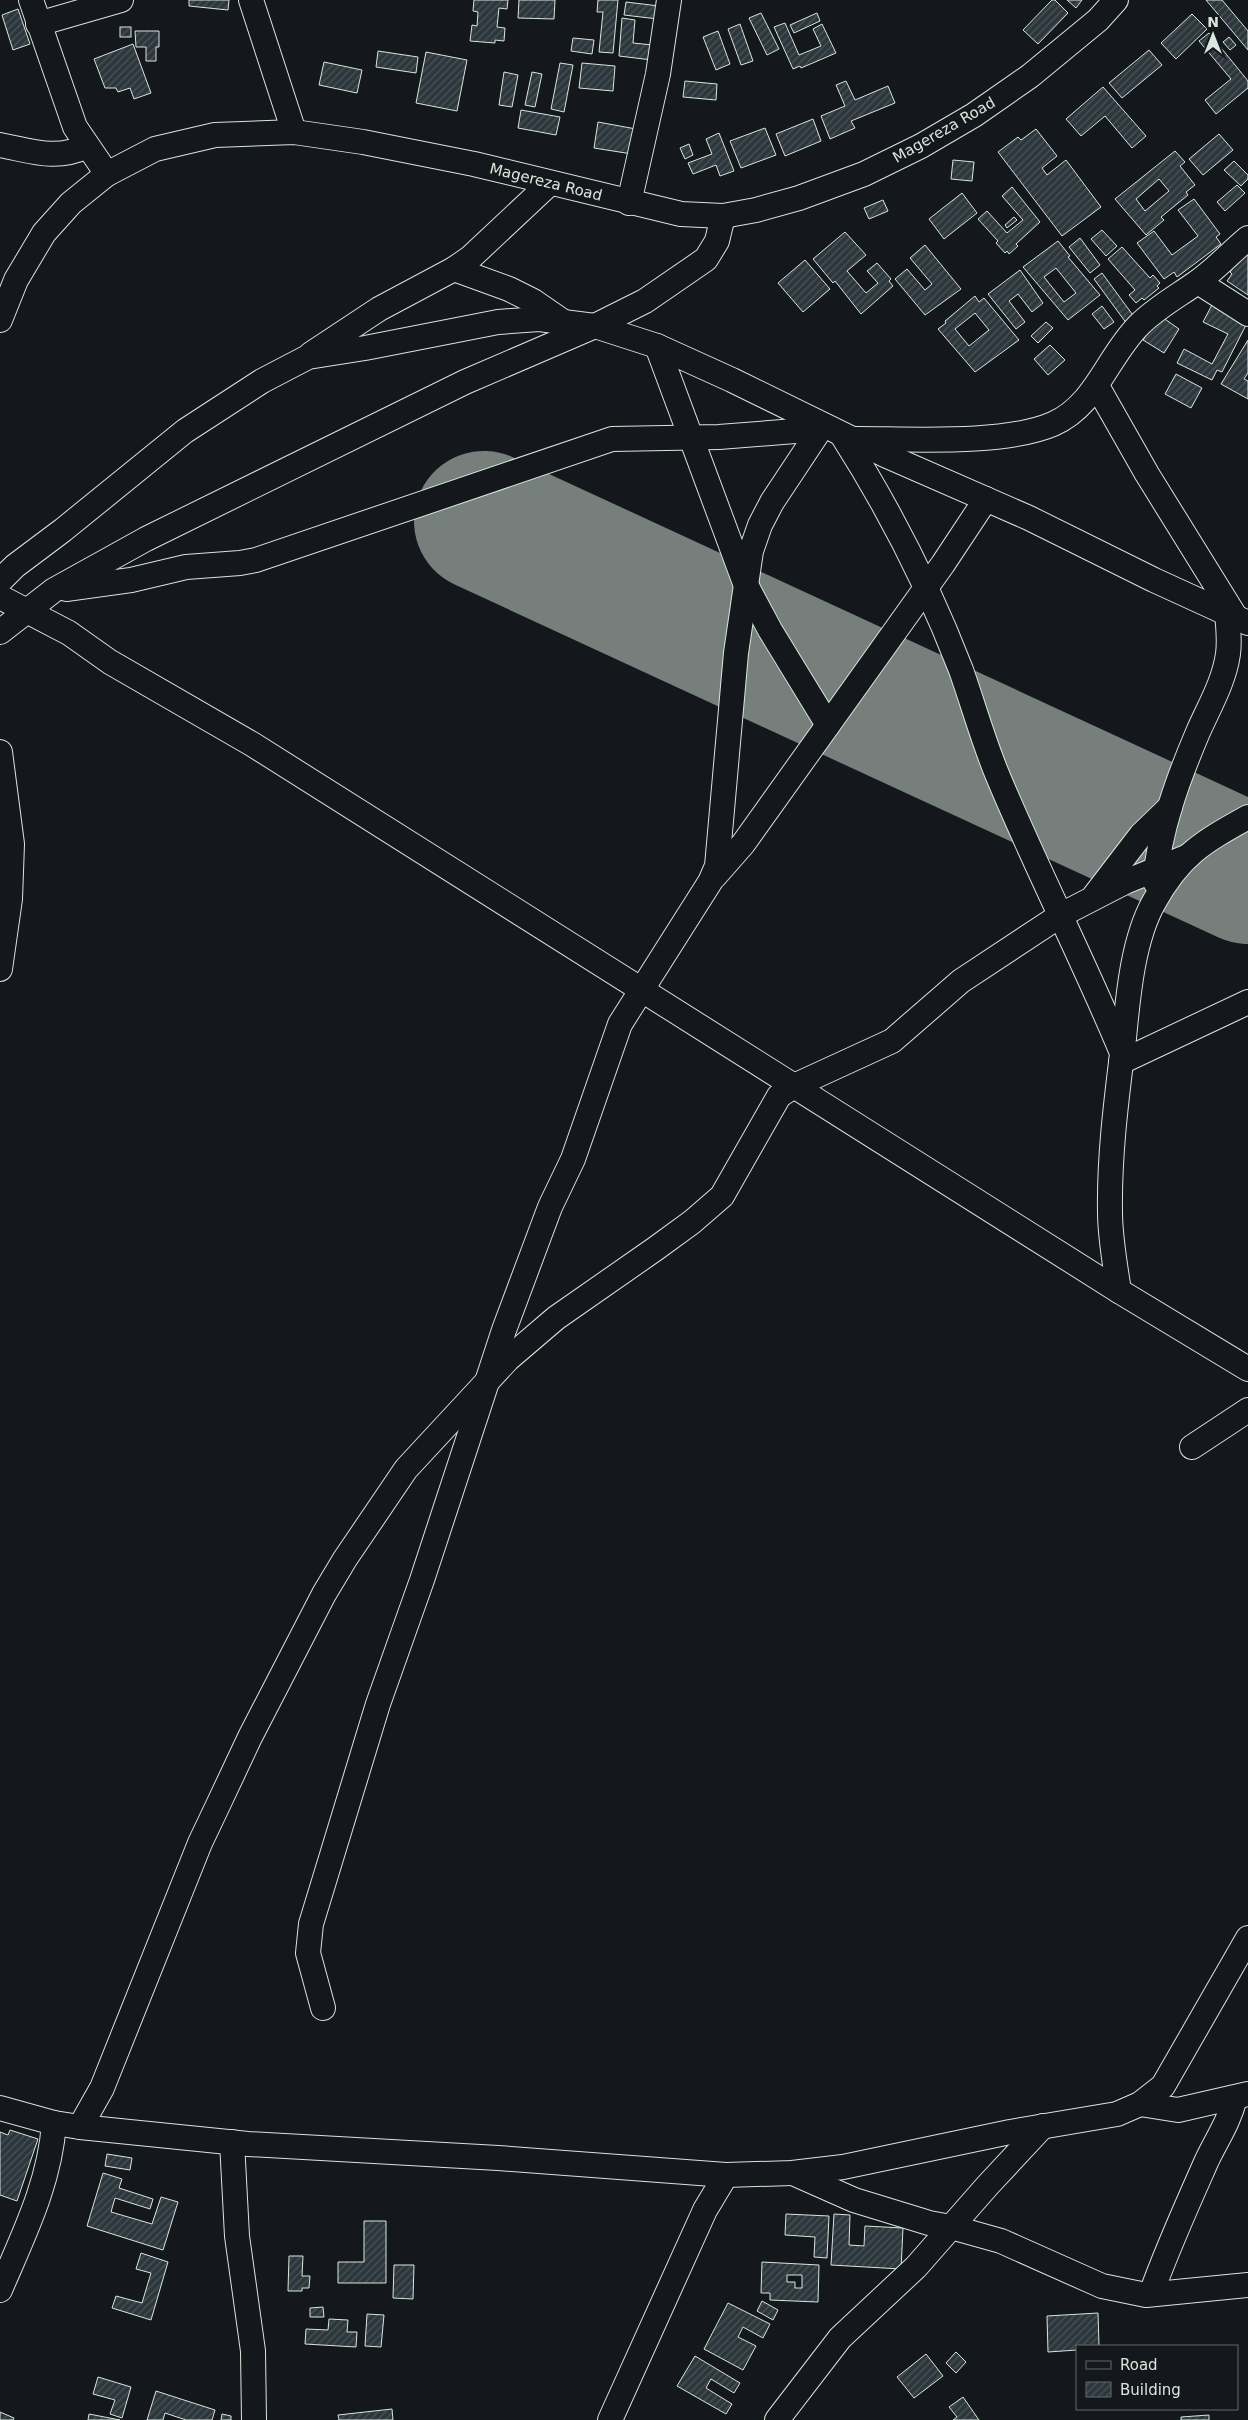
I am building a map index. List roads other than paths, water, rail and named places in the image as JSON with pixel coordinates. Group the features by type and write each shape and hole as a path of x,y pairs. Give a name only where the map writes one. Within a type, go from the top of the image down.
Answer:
{"street":[{"path":"31,0 75,127 107,174"},
{"path":"38,24 121,0"},
{"path":"251,0 294,132"},
{"path":"630,204 658,74 669,0"},
{"name":"Magereza Road","path":"0,320 16,280 44,233 71,204 107,174 155,149 215,135 294,132 364,142 465,162 630,204 681,214 723,216 756,210 799,198 864,174 921,146 974,115 1030,76 1098,20 1116,0"},
{"path":"0,145 48,154 70,154 87,146"},
{"path":"0,581 15,566 63,530 185,431 262,381 308,357 379,309 454,269 495,237 550,183"},
{"path":"0,632 54,590 146,539 510,360 595,326 645,301 706,259 718,241 723,216"},
{"path":"54,590 104,585 186,567 256,560 612,439 834,432 977,438 1025,434 1054,424 1079,407 1097,386 1113,357 1137,327 1156,308 1198,282 1248,238"},
{"path":"454,269 509,289 533,301 563,322"},
{"path":"1198,282 1248,314"},
{"path":"308,357 498,322 539,319 595,326 657,346 834,432 1029,518 1154,580 1236,617"},
{"path":"657,346 745,583 770,630 828,725"},
{"path":"1097,386 1147,474 1236,617 1221,680 1197,733 1171,806 1160,844 1153,903 1140,942 1129,985 1110,1170 1110,1214 1119,1291"},
{"path":"323,2008 308,1953 311,1924 378,1704 422,1580 525,1270 572,1159 620,1024 710,882 717,866 720,845 724,764 750,551 760,524 789,473 834,432"},
{"path":"834,432 896,524 926,586 960,669 996,772 1060,915 1086,968 1121,1058"},
{"path":"710,882 743,844 986,500"},
{"path":"0,597 70,633 110,662 252,744 1119,1291 1248,1369"},
{"path":"0,752 12,844 10,899 0,969"},
{"path":"1094,896 1141,835 1171,806"},
{"path":"80,2127 102,2088 204,1835 250,1737 324,1594 406,1469 508,1359 556,1318 655,1249 710,1207 728,1186 779,1096 794,1086 892,1041 961,981 1060,915 1094,896 1186,856 1211,838 1248,817"},
{"path":"1153,903 1186,856"},
{"path":"1121,1058 1248,1002"},
{"path":"1192,1447 1248,1410"},
{"path":"0,2108 54,2123 80,2127 232,2142 726,2175 792,2173 843,2167 1043,2126 1117,2114 1140,2104 1162,2086 1248,1938"},
{"path":"1140,2104 1154,2108 1178,2110 1241,2096"},
{"path":"1151,2294 1180,2221 1209,2156 1241,2096"},
{"path":"0,2290 26,2232 48,2168 54,2123"},
{"path":"777,2420 840,2338 891,2292 1043,2126"},
{"path":"232,2142 237,2236 253,2351 254,2420"},
{"path":"792,2173 854,2200 929,2223 1001,2241 1102,2286 1132,2293 1151,2294 1248,2285"},
{"path":"610,2420 697,2227 726,2175"}]}
